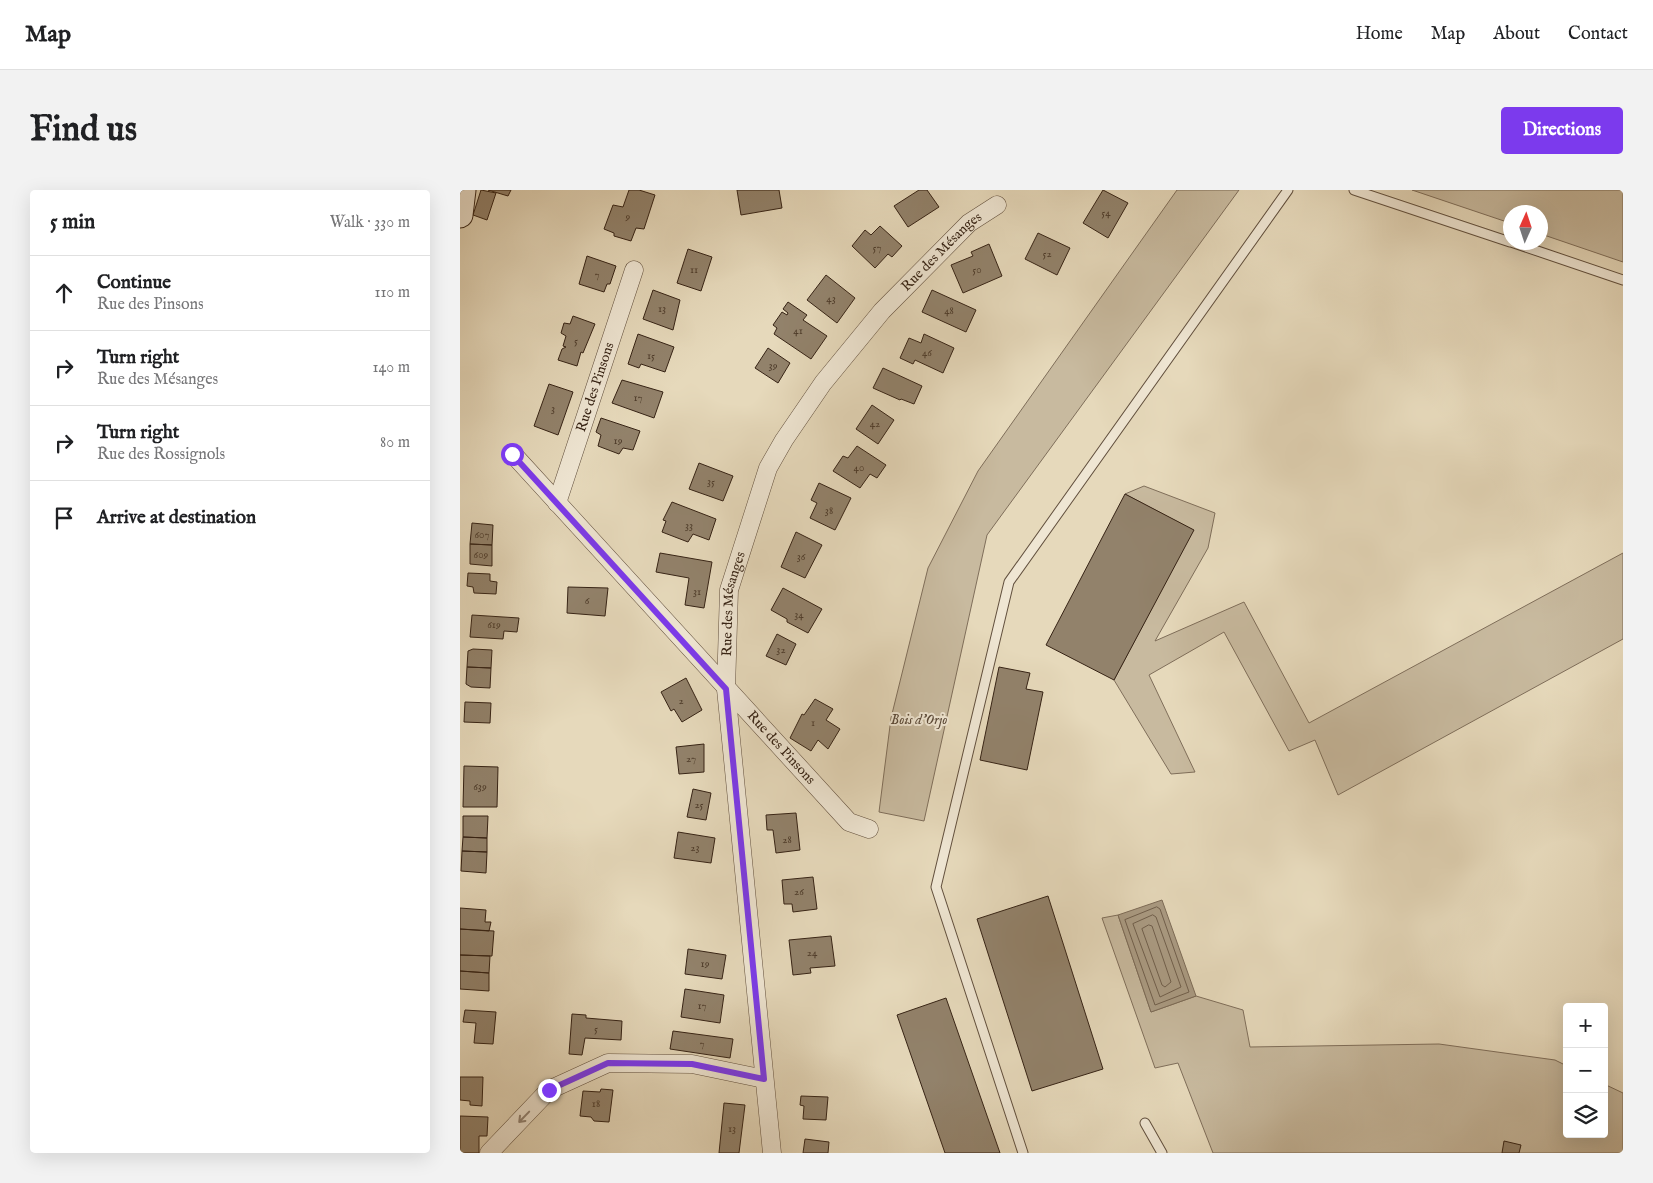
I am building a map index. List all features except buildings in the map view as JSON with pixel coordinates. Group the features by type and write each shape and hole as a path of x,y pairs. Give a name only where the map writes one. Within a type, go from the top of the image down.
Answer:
{"main road":[{"path":"460,216 463,190"}],"street":[{"name":"Rue des Mésanges","path":"772,1153 726,689 729,590 768,468 784,440 823,382 882,311 969,223 997,205"},
{"name":"Rue des Pinsons","path":"557,503 634,270"},
{"name":"Rue des Pinsons","path":"512,454 849,822 869,829"},
{"path":"489,1153 549,1090 608,1063 692,1064 764,1079"}],"lane":[{"path":"1023,1153 936,887 1009,582 1288,190"},
{"path":"1354,190 1503,239"},
{"path":"1535,250 1623,280"},
{"path":"1145,1123 1162,1153"}],"green space":[{"name":"Bois d'Orjo","path":"1177,190 1239,190 987,535 924,821 879,812 891,718 928,568 978,471"},
{"path":"1412,190 1623,190 1623,262 1548,236 1548,205 1503,205 1503,221"},
{"path":"1144,486 1215,513 1208,548 1155,641 1244,602 1309,723 1623,553 1623,639 1338,795 1315,740 1289,751 1224,632 1149,675 1195,772 1171,774 1114,680 1193,530 1125,494"},
{"path":"1118,915 1151,1012 1196,996 1243,1010 1250,1047 1439,1044 1555,1060 1563,1064 1563,1138 1608,1138 1608,1086 1623,1093 1623,1153 1213,1153 1178,1063 1155,1068 1102,918"}],"water":[{"path":"1162,900 1196,996 1151,1012 1118,915"}],"route":[{"path":"512,454 726,689 764,1079 692,1064 608,1063 549,1090"}]}
